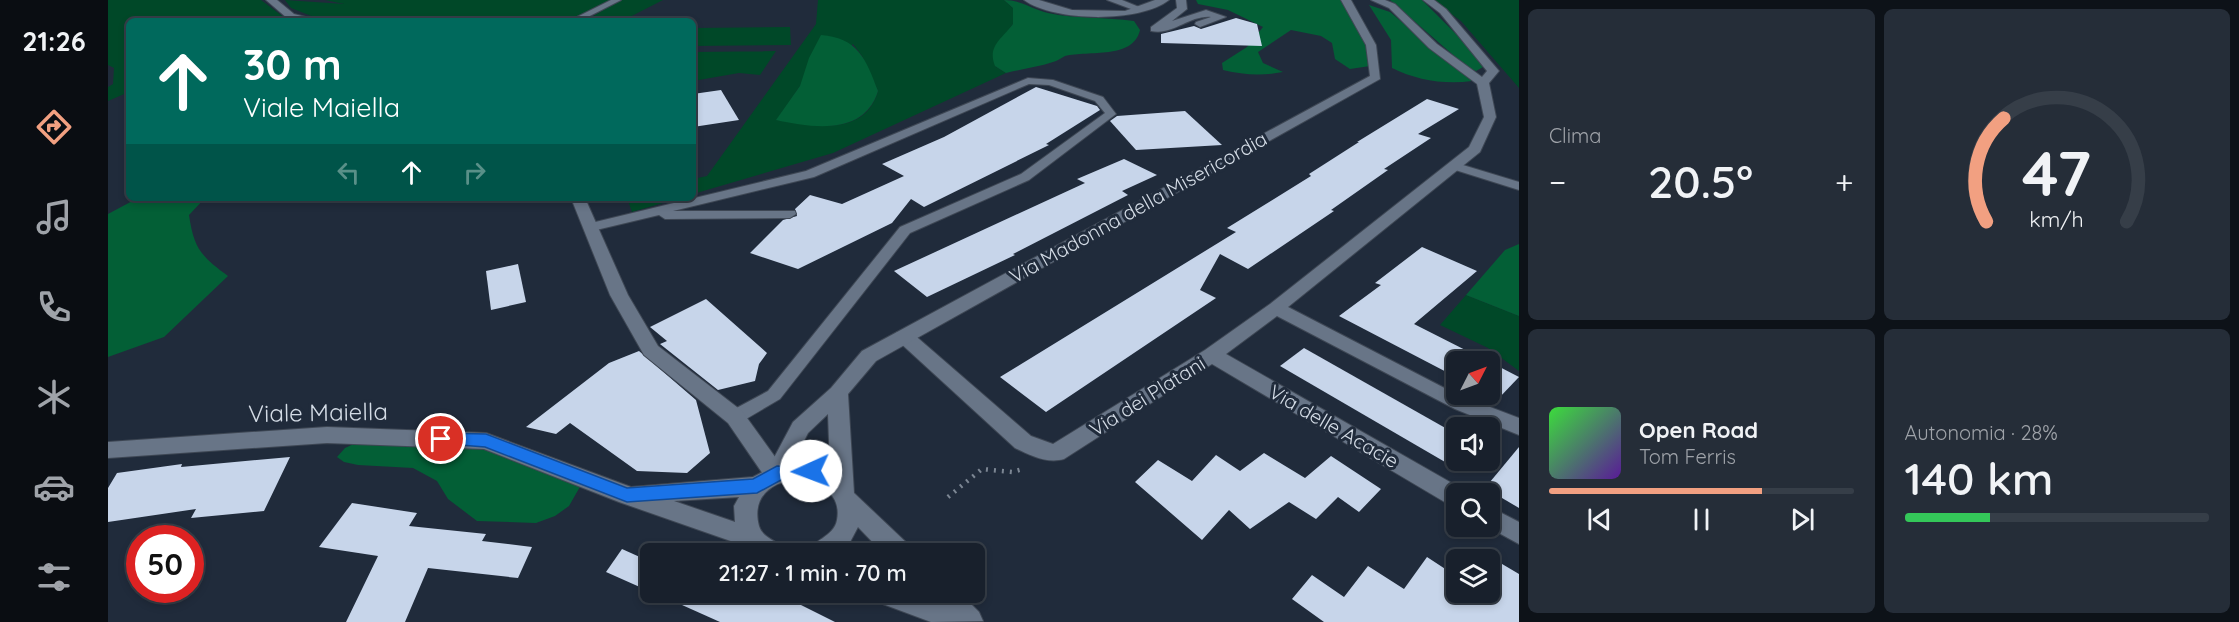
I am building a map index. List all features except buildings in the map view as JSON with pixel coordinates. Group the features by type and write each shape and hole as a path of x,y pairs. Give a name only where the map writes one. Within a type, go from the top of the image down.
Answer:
{"street":[{"path":"271,0 291,16 301,18"},
{"path":"1029,0 1071,13 1126,14 1164,0"},
{"path":"1112,0 1139,9"},
{"path":"1181,0 1182,9 1155,29 1161,30 1202,13 1215,13 1221,17 1200,24"},
{"name":"Via Madonna della Misericordia","path":"752,538 744,516 747,502 770,478 800,428 838,393 869,356 1376,77 1371,45 1346,0"},
{"path":"1376,0 1392,6 1433,46 1483,83 1490,117 1475,149 1453,166"},
{"path":"1428,0 1443,11 1493,71 1483,83"},
{"name":"Via dei Platani","path":"904,336 1023,442 1039,450 1056,453 1212,355 1276,309 1453,166"},
{"path":"579,201 620,295 651,350 735,417 770,478"},
{"path":"1276,309 1462,404 1519,427"},
{"name":"Via delle Acacie","path":"1212,355 1446,491"},
{"path":"834,543 843,535 849,514 844,496 838,393"},
{"name":"Viale Maiella","path":"108,450 327,435 486,441 627,495 752,538 760,543"},
{"path":"627,495 811,471 833,482 890,543"},
{"path":"1500,523 1519,534"},
{"path":"912,603 965,622"},
{"path":"952,603 971,622"}],"lane":[{"path":"579,18 617,0"},
{"path":"592,227 810,174 1028,81 1050,82 1099,99 1111,114 1025,177 905,230 774,395 735,417"},
{"path":"1453,166 1519,186"},
{"path":"638,216 790,214"}],"path":[{"path":"948,497 982,469"}],"green space":[{"path":"108,0 261,0 285,18 126,18 126,93 108,101 108,87 113,84 114,68 108,65"},
{"path":"285,0 344,4 325,0 613,0 594,10 590,18 316,18 291,8"},
{"path":"620,0 663,0 628,18 590,18"},
{"path":"818,0 1004,0 1013,8 1013,24 1008,31 995,66 1006,73 833,153 696,193 696,178 707,176 816,24","holes":["853,44 862,56 878,91 871,106 862,116 850,122 822,125 777,120 800,86"]},
{"path":"1004,0 1016,1 1059,15 1134,21 1140,30 1136,39 1129,46 1120,50 1065,56 1047,64 1006,73 995,66 993,59 994,48 1013,24 1013,8"},
{"path":"1196,0 1344,0 1366,43 1370,66 1350,69 1335,59 1332,43 1321,36 1291,30 1258,52 1263,63 1283,72 1253,74 1223,70 1222,63 1247,47 1263,27 1228,10 1198,4"},
{"path":"1390,0 1422,0 1485,66 1476,71 1467,67"},
{"path":"1432,0 1519,0 1519,88 1461,21"},
{"path":"1369,5 1390,12 1472,81 1431,80 1411,76 1392,68 1391,40"},
{"path":"790,27 791,45 696,46 696,28"},
{"path":"821,35 844,41 859,52 878,91 871,105 861,116 836,125 806,125 776,120 800,86 809,58"},
{"path":"776,51 760,75 739,73 696,80 696,52"},
{"path":"132,201 202,201 189,215 193,236 205,257 228,276 164,337 108,357 108,214"},
{"path":"628,201 670,201 632,212"},
{"path":"1519,244 1519,316 1466,295 1505,250"},
{"path":"1466,295 1519,316 1519,371 1500,357 1500,351 1492,351 1440,325"},
{"path":"358,442 471,447 501,453 581,485 569,506 555,516 536,523 477,521 448,499 437,481 413,468 358,465 344,462 337,457 345,448"}],"route":[{"path":"441,439 486,441 627,495 757,486 777,473 811,471"}]}
